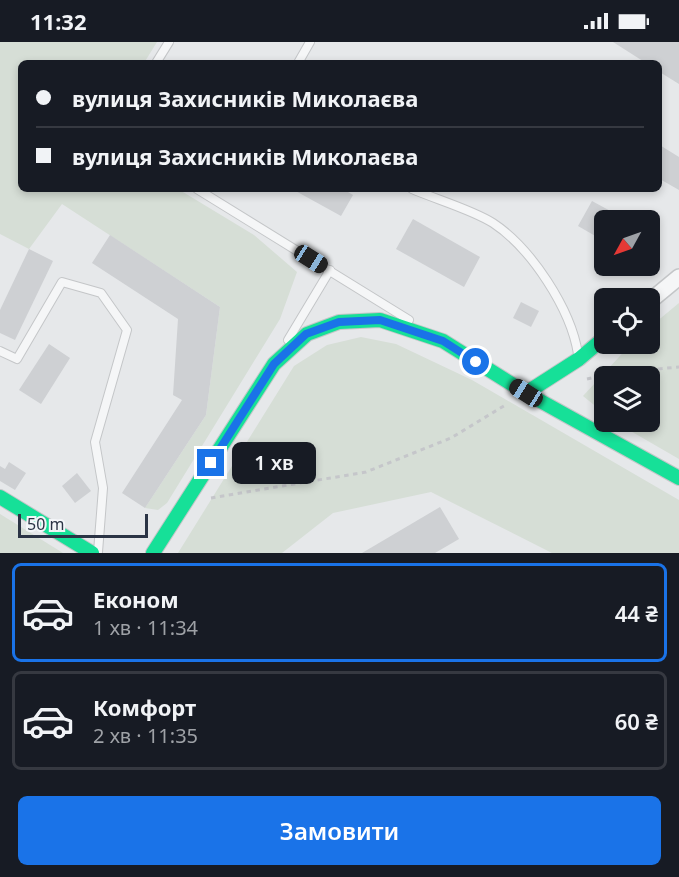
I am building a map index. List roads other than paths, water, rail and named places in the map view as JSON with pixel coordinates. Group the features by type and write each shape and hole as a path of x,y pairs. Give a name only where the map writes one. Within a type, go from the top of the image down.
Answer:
{"street":[{"path":"660,293 679,278"},
{"path":"153,553 274,364 306,334 339,322 380,320 443,341 526,393 679,478"},
{"path":"526,393 579,359 594,346"},
{"path":"0,497 92,553"}],"lane":[{"path":"158,60 169,42"},
{"path":"300,60 310,42"},
{"path":"202,192 443,341"},
{"path":"419,192 492,223 542,270 575,335 579,359"},
{"path":"274,364 330,270"},
{"path":"0,351 17,359 62,282 101,293 127,330 95,442 103,488 98,553"}]}
